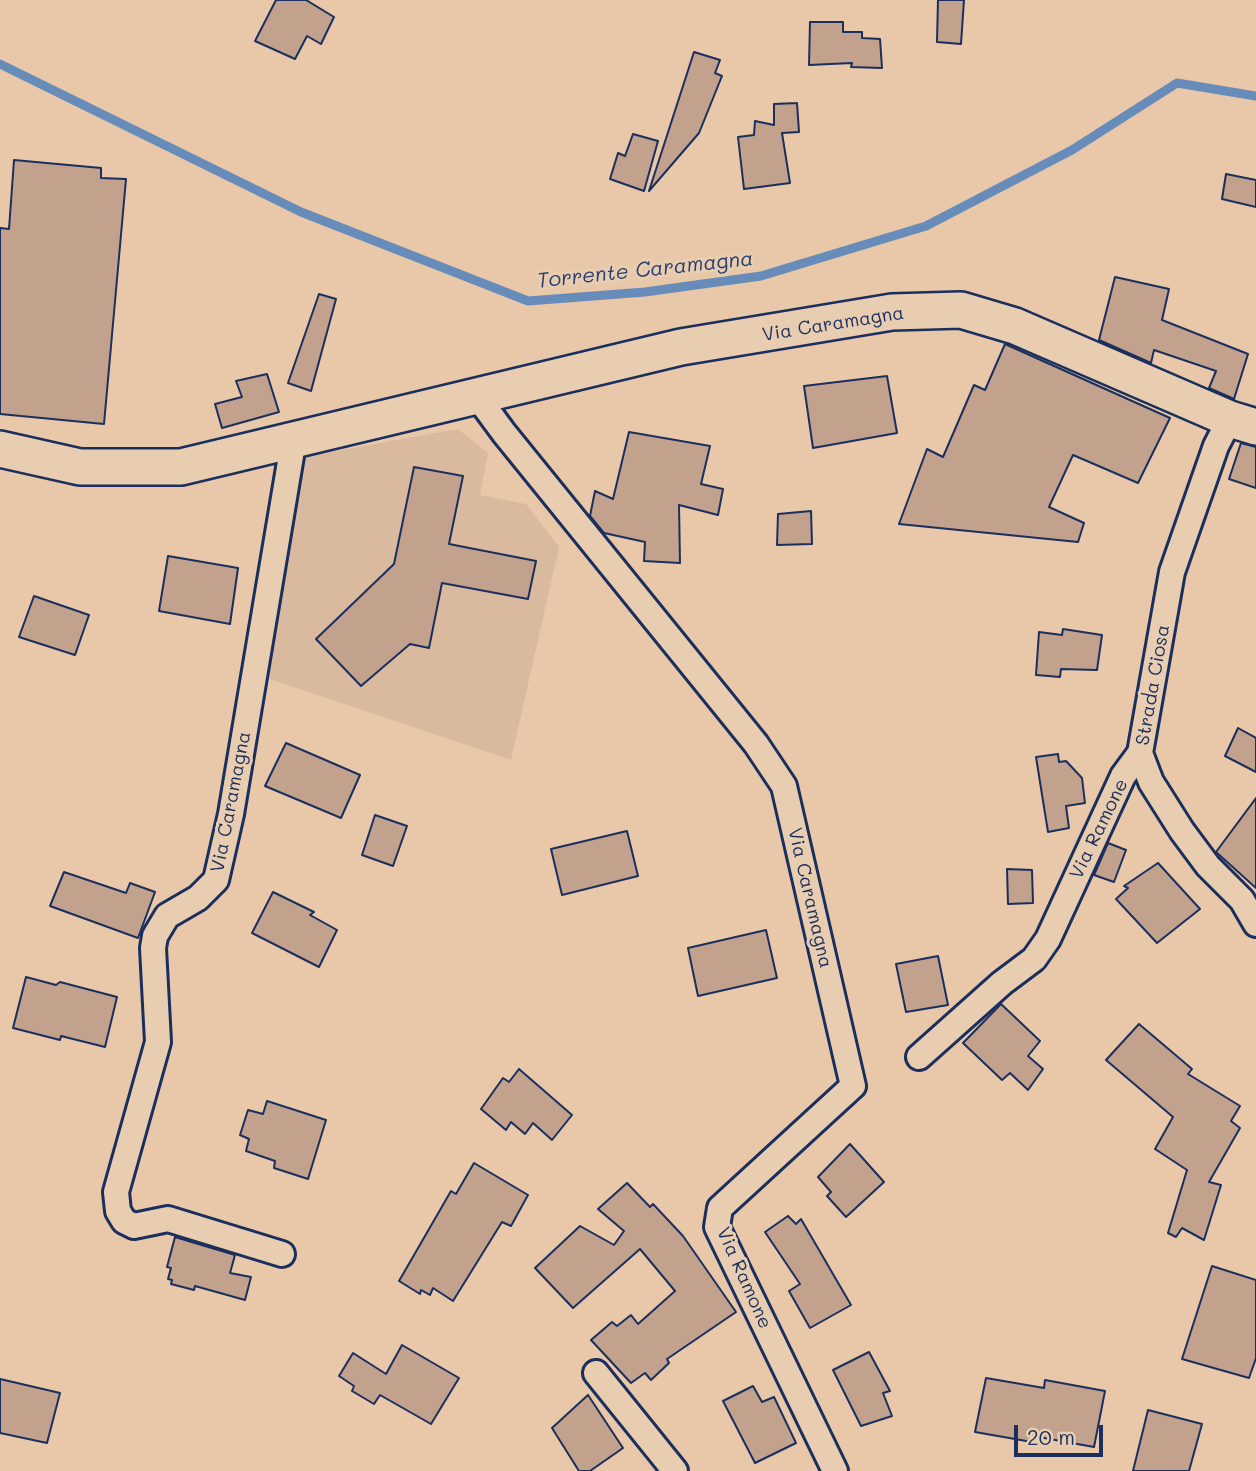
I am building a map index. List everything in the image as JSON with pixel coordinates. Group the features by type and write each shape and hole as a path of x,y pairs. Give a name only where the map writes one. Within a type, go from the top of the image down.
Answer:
{"street":[{"name":"Via Caramagna","path":"0,449 80,467 181,467 476,394 681,348 892,312 961,310 1015,326 1243,423"},
{"name":"Via Caramagna","path":"476,394 512,444 756,744 783,786 853,1086"},
{"name":"Strada Ciosa","path":"1243,423 1216,446 1172,572 1140,753 1151,782 1182,831 1208,866 1242,900 1256,924"},
{"name":"Via Caramagna","path":"282,1254 168,1219 134,1226 124,1221 118,1211 116,1192 158,1042 153,948 155,936 167,916 198,898 216,880 231,814 294,438"},
{"name":"Via Ramone","path":"919,1057 1002,983 1034,959 1048,939 1123,776 1140,753"},
{"name":"Via Ramone","path":"835,1471 717,1227 720,1209 853,1086"},
{"path":"596,1373 675,1471"}],"shaded area":[{"path":"458,429 488,453 480,495 526,504 559,547 511,760 267,678 303,457"}],"building":[{"path":"276,0 306,0 334,17 321,44 307,36 295,59 255,41"},
{"path":"938,0 964,0 961,44 937,42"},
{"path":"810,22 843,22 843,32 862,32 862,38 880,39 882,68 851,67 852,63 809,65"},
{"path":"694,52 720,60 715,73 722,76 699,133 649,191"},
{"path":"797,103 799,132 782,133 790,183 744,189 738,137 754,135 755,121 774,125 774,104"},
{"path":"633,134 658,141 644,191 610,179 618,153 625,156"},
{"path":"14,160 101,168 101,178 126,179 104,424 0,414 0,228 9,229"},
{"path":"1226,174 1256,180 1256,207 1222,199"},
{"path":"1115,277 1169,289 1162,320 1248,354 1234,399 1209,388 1216,371 1154,350 1151,363 1099,340"},
{"path":"319,294 336,299 311,391 288,383"},
{"path":"1005,344 1170,418 1138,483 1073,455 1049,507 1084,523 1078,542 899,524 927,449 943,457 974,385 985,390"},
{"path":"267,374 279,412 222,428 215,404 242,397 236,381"},
{"path":"887,376 897,433 813,448 804,386"},
{"path":"629,432 710,446 701,484 723,489 718,515 679,505 680,563 644,561 645,542 604,533 590,516 595,491 613,499"},
{"path":"1241,443 1256,447 1256,488 1229,479"},
{"path":"414,467 463,476 449,544 536,561 528,599 442,583 429,648 410,644 361,686 316,639 394,564"},
{"path":"811,511 812,544 777,545 778,514"},
{"path":"168,556 238,568 230,624 159,611"},
{"path":"34,596 89,615 75,655 19,637"},
{"path":"1063,629 1102,635 1097,670 1061,669 1060,677 1036,675 1039,632 1062,635"},
{"path":"1238,728 1256,738 1256,772 1225,756"},
{"path":"286,743 360,775 341,818 265,786"},
{"path":"1058,754 1059,762 1066,761 1082,778 1085,803 1066,806 1069,828 1048,832 1036,757"},
{"path":"1256,798 1256,888 1216,852"},
{"path":"375,815 407,826 393,866 362,855"},
{"path":"627,831 638,876 562,895 551,849"},
{"path":"1108,843 1126,850 1114,882 1094,875"},
{"path":"1158,863 1200,909 1157,943 1116,899 1128,888 1124,886"},
{"path":"1007,869 1032,870 1033,903 1008,904"},
{"path":"64,872 126,893 130,883 155,892 138,938 50,906"},
{"path":"273,892 314,912 310,915 337,930 319,967 252,933"},
{"path":"766,930 777,978 698,996 688,948"},
{"path":"938,956 948,1005 906,1012 896,964"},
{"path":"26,977 56,985 60,982 117,997 105,1047 61,1036 60,1040 13,1028"},
{"path":"1001,1004 1040,1041 1028,1056 1043,1069 1028,1090 1010,1073 1002,1080 963,1043"},
{"path":"1139,1024 1192,1069 1188,1074 1240,1106 1231,1121 1240,1128 1209,1182 1221,1185 1204,1240 1182,1228 1176,1237 1168,1233 1187,1170 1155,1149 1173,1117 1106,1060"},
{"path":"519,1069 572,1115 552,1140 533,1123 525,1134 511,1122 506,1130 481,1109 503,1078 509,1082"},
{"path":"267,1101 326,1120 308,1179 274,1168 275,1161 246,1151 249,1139 240,1135 248,1110 263,1114"},
{"path":"850,1144 884,1182 846,1217 827,1196 831,1192 818,1177"},
{"path":"474,1163 528,1195 511,1226 502,1222 453,1301 433,1288 430,1295 421,1290 420,1294 399,1281 451,1191 456,1194"},
{"path":"627,1183 650,1207 653,1204 683,1236 736,1312 667,1359 669,1363 651,1380 645,1373 631,1383 591,1340 612,1322 617,1326 631,1315 638,1324 675,1291 640,1249 573,1308 535,1268 580,1226 614,1245 624,1231 598,1209"},
{"path":"788,1216 796,1224 801,1219 851,1305 810,1328 789,1291 800,1284 765,1232"},
{"path":"175,1237 235,1255 230,1273 251,1277 245,1300 195,1286 194,1290 171,1284 172,1280 168,1279 171,1268 167,1267"},
{"path":"1212,1266 1256,1280 1256,1358 1249,1378 1182,1359"},
{"path":"402,1345 459,1378 431,1424 380,1395 374,1404 352,1391 354,1386 339,1376 353,1353 386,1374"},
{"path":"869,1352 890,1391 883,1393 892,1416 861,1426 833,1370"},
{"path":"986,1378 1044,1388 1045,1380 1105,1391 1094,1447 1033,1436 1032,1442 975,1432"},
{"path":"0,1379 60,1393 47,1443 0,1433"},
{"path":"753,1386 762,1402 774,1397 796,1443 755,1463 723,1401"},
{"path":"588,1395 623,1448 590,1471 579,1471 552,1428"},
{"path":"1148,1410 1202,1424 1189,1471 1133,1471"}],"waterway":[{"name":"Torrente Caramagna","path":"0,64 301,212 528,301 645,292 761,276 926,226 1072,150 1177,83 1256,96"}]}
